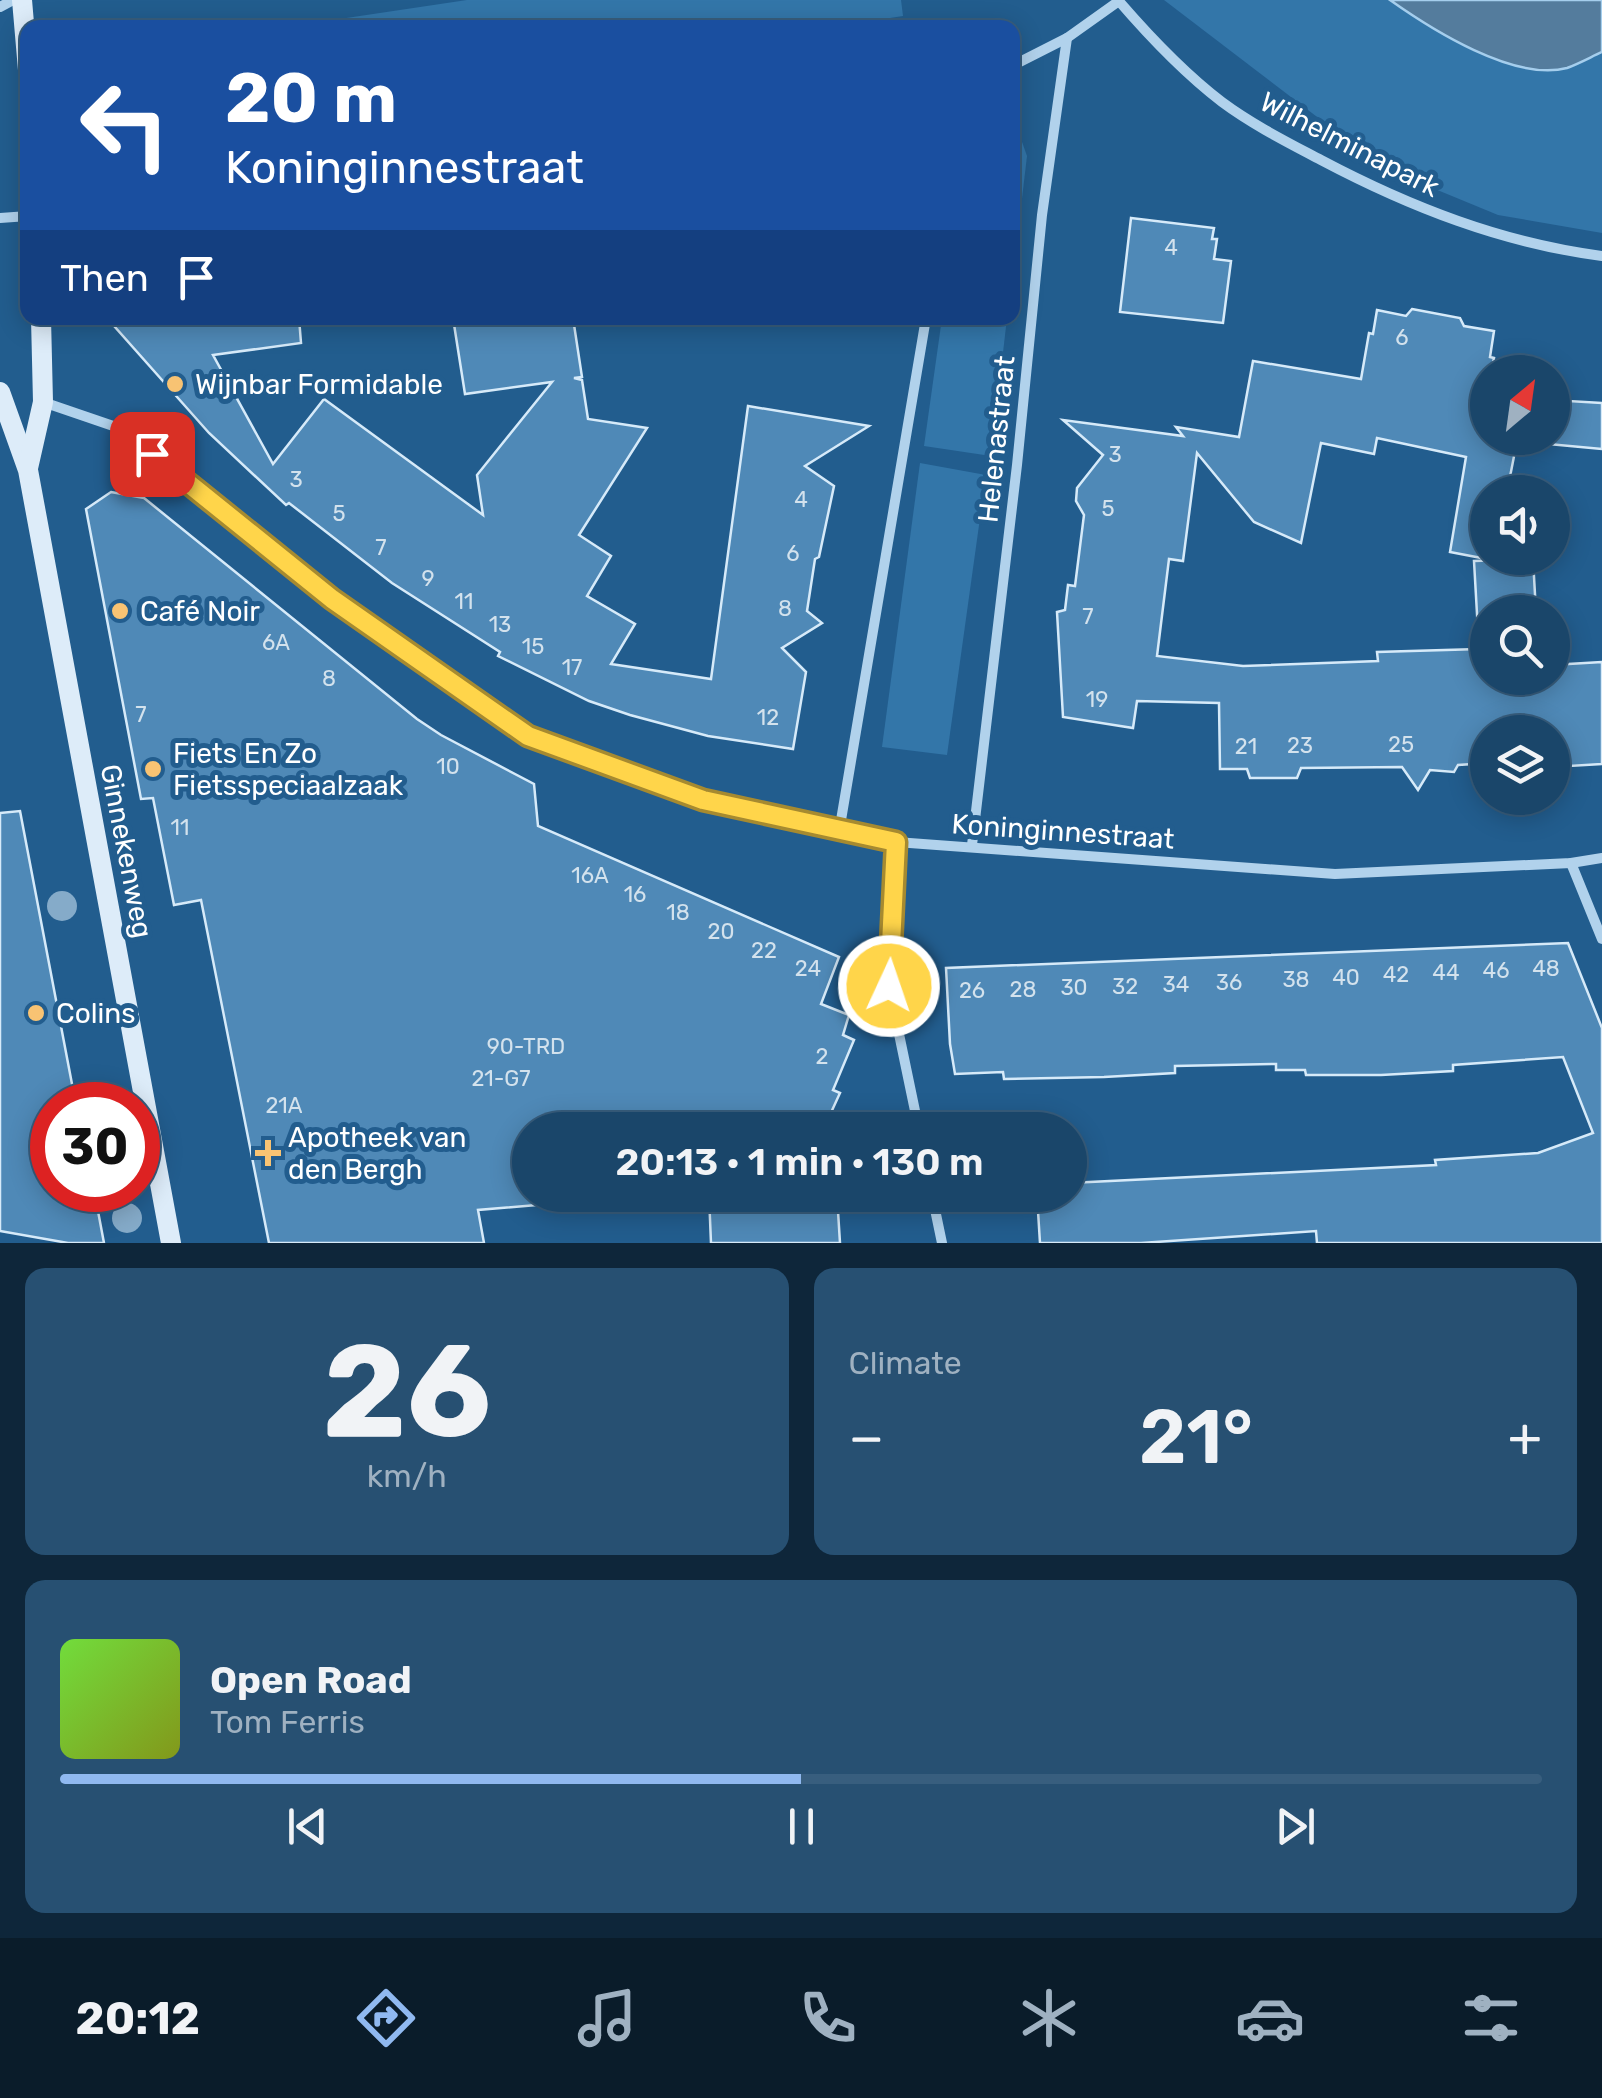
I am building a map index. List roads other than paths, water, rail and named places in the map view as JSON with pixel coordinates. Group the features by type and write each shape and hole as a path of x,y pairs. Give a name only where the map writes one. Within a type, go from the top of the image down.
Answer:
{"street":[{"path":"0,8 13,0"},
{"path":"1020,62 1067,38 1118,1"},
{"name":"Wilhelminapark","path":"1118,1 1183,68 1266,132 1384,193 1468,226 1544,247 1602,256"},
{"name":"Helenastraat","path":"972,845 1042,215 1067,38"},
{"name":"Ginnekenweg","path":"28,470 43,402 42,325"},
{"path":"838,832 925,325"},
{"name":"Ginnekenweg","path":"0,392 28,470 171,1243"},
{"name":"Koninginnestraat","path":"43,402 122,430 332,599 528,736 703,800 896,842 1334,874 1570,863 1602,858"},
{"path":"896,842 889,986 915,1112"},
{"path":"1570,863 1602,939"},
{"path":"936,1212 942,1243"}],"place":[{"name":"Wijnbar Formidable","path":"175,384"},
{"name":"Café Noir","path":"120,611"},
{"name":"Fiets En Zo Fietsspeciaalzaak","path":"153,769"},
{"name":"Colins","path":"36,1013"},
{"name":"Apotheek van den Bergh","path":"268,1153"}]}
